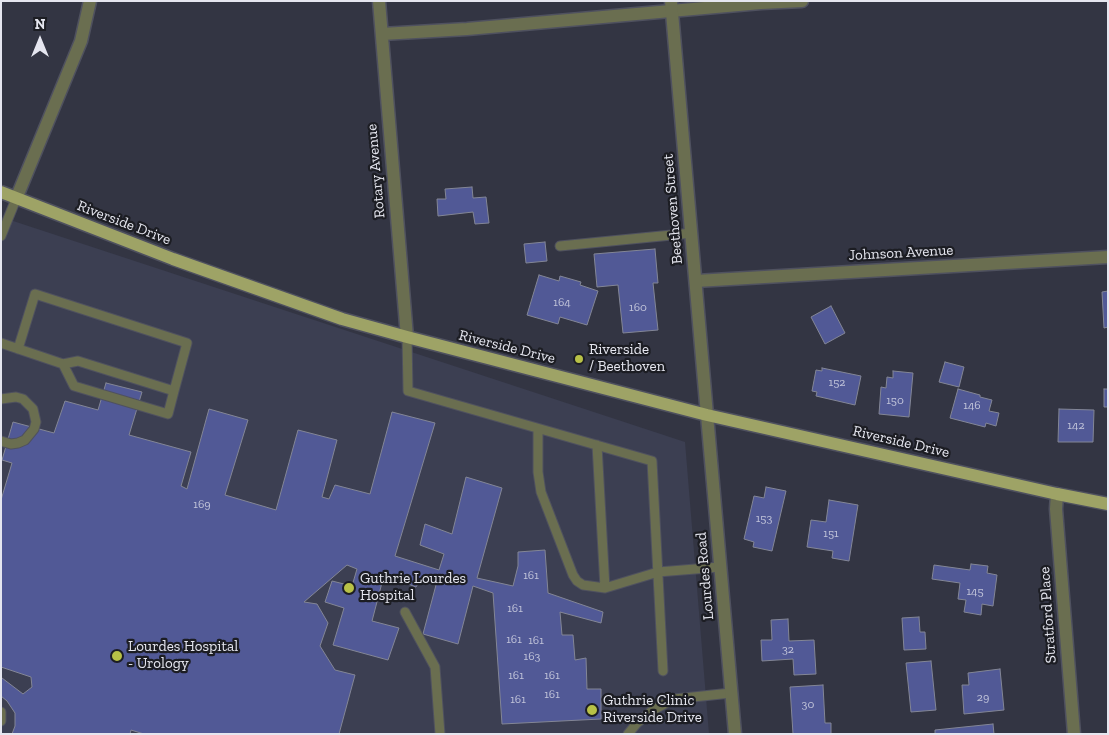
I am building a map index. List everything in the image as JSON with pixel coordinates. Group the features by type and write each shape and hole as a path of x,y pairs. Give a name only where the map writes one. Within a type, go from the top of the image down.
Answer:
{"main road":[{"name":"Riverside Drive","path":"1,192 173,259 342,319 707,415 1108,504"}],"street":[{"path":"16,199 80,40 90,1"},
{"name":"Rotary Avenue","path":"379,1 406,337"},
{"path":"382,34 467,29 671,6 802,1"},
{"name":"Beethoven Street","path":"671,6 707,415"},
{"name":"Johnson Avenue","path":"696,281 1108,257"},
{"name":"Lourdes Road","path":"707,415 735,734"},
{"name":"Stratford Place","path":"1057,494 1056,509 1074,734"}],"lane":[{"path":"1,236 16,199"},
{"path":"560,246 692,233"},
{"path":"18,349 35,294 187,343 168,414 74,386 62,364"},
{"path":"406,337 408,391 652,461 663,671"},
{"path":"1,343 62,364 78,361 174,391"},
{"path":"1,399 16,397 23,399 33,409 36,422 34,429 26,440 10,444 1,441"},
{"path":"538,429 538,472 541,492 577,581 583,585 605,588 658,572 720,567"},
{"path":"597,445 605,588"},
{"path":"405,612 435,666 440,734"},
{"path":"628,734 636,723 653,710 674,700 731,693"},
{"path":"1,712 1,720"}],"shaded area":[{"name":"Guthrie Lourdes Hospital","path":"1,217 685,442 709,734 1,734"}],"building":[{"path":"472,187 473,198 486,197 489,223 475,224 473,212 438,216 437,199 446,199 445,189"},
{"path":"545,242 547,261 526,263 524,244"},
{"path":"655,249 658,283 653,283 658,330 623,333 618,285 597,287 594,254"},
{"path":"539,275 559,281 560,276 581,282 580,285 598,291 587,325 560,317 558,324 527,315"},
{"path":"1108,291 1108,327 1104,328 1102,292"},
{"path":"831,306 845,333 825,344 811,317"},
{"path":"945,362 964,367 959,387 939,382"},
{"path":"822,368 861,376 855,405 816,396 817,392 812,391 816,370 822,371"},
{"path":"893,371 913,373 909,417 879,414 881,387 886,388 887,377 893,378"},
{"path":"106,383 142,392 129,435 191,452 181,486 187,489 209,409 248,420 225,495 276,510 298,430 337,440 322,497 329,499 335,485 370,494 392,412 435,423 395,556 439,570 444,554 420,545 425,524 452,534 466,477 502,488 477,578 513,586 518,566 518,552 545,550 548,593 603,612 601,623 560,612 562,635 573,635 575,660 586,658 587,689 601,689 601,719 502,724 493,593 473,586 458,644 423,634 436,585 421,579 416,587 384,575 372,621 399,628 388,660 333,645 344,608 325,602 332,581 352,586 357,569 347,565 304,602 317,604 328,623 320,646 335,670 355,675 339,734 144,734 131,730 130,734 12,734 15,726 15,713 1,696 1,679 23,694 32,687 31,677 1,667 1,500 12,463 2,460 13,422 54,433 65,401 98,410"},
{"path":"958,389 992,400 989,411 999,413 996,426 986,423 985,427 950,418"},
{"path":"1104,389 1108,389 1108,407 1104,407"},
{"path":"1059,409 1094,410 1093,442 1058,442"},
{"path":"766,487 786,491 772,551 753,547 754,542 744,539 754,496 764,498"},
{"path":"829,500 858,505 849,561 832,558 833,551 807,547 811,520 826,522"},
{"path":"971,564 988,566 987,573 997,575 993,606 982,604 981,615 964,612 966,600 958,599 960,583 932,579 934,565 970,570"},
{"path":"919,617 920,632 925,632 926,649 904,650 902,618"},
{"path":"788,619 789,641 814,640 816,674 794,675 793,659 762,661 761,640 772,640 771,620"},
{"path":"931,661 936,710 911,712 906,663"},
{"path":"1000,669 1004,710 964,714 962,685 969,685 968,673"},
{"path":"823,685 825,723 831,723 831,734 793,734 790,687"},
{"path":"993,724 994,734 935,734 935,730"}],"place":[{"name":"Riverside / Beethoven","path":"579,359"},
{"name":"Guthrie Lourdes Hospital","path":"349,588"},
{"name":"Lourdes Hospital - Urology","path":"117,656"},
{"name":"Guthrie Clinic Riverside Drive","path":"592,710"}]}
